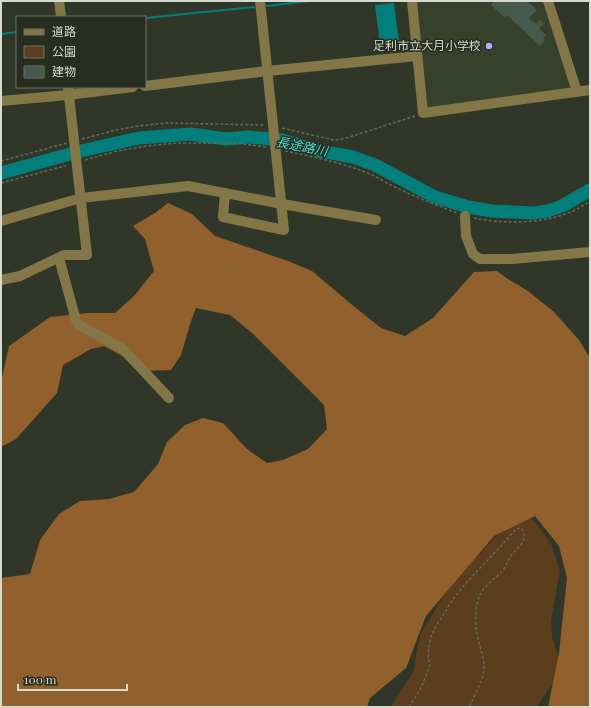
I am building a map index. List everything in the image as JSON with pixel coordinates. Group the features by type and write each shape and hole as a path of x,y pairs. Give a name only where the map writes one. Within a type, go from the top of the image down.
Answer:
{"street":[{"path":"59,1 61,16"},
{"path":"225,193 223,217 284,230 267,71 262,1"},
{"path":"412,1 423,113 590,90"},
{"path":"548,1 577,92"},
{"path":"146,86 267,71 417,56"},
{"path":"1,101 68,91 117,88"},
{"path":"1,280 20,276 64,255 87,255 68,91"},
{"path":"1,221 81,198 188,186 376,220"},
{"path":"465,216 466,236 473,254 480,259 512,260 590,252"},
{"path":"59,258 77,324 123,349 168,398"}],"path":[{"path":"1,161 74,143 116,130 138,126 166,123 273,127 334,140 342,139 423,113"},
{"path":"1,183 76,161 117,151 178,143 235,143 275,148 312,156 343,165 369,174 433,204 465,216 483,220 529,222 567,214 590,201"},
{"path":"409,707 421,688 430,665 428,646 436,626 451,602 465,584 503,544 512,532 521,528 525,537 523,542 512,554 503,570 482,592 479,598 476,631 483,659 484,671 469,707"}],"shaded area":[{"name":"足利市立大月小学校","path":"416,1 543,1 571,91 426,108"},
{"path":"168,203 192,214 215,236 288,261 312,271 381,328 405,336 433,318 474,272 497,271 528,291 554,312 579,340 590,358 590,707 548,707 559,653 567,578 559,546 535,516 494,536 426,616 406,668 370,698 367,707 1,707 1,578 30,574 40,540 59,514 80,501 109,499 134,492 158,464 167,442 185,425 203,418 223,423 247,449 267,463 283,460 308,449 327,429 324,405 252,333 230,315 196,308 181,355 171,370 145,371 104,346 91,349 63,365 57,393 16,439 1,447 1,382 9,346 50,317 87,313 115,313 135,295 154,271 145,239 133,226 155,213"}],"green space":[{"path":"530,516 552,546 560,571 551,621 552,637 559,658 554,681 537,707 391,707 413,672 420,635 449,587 493,539 515,520"}],"water":[{"path":"394,3 400,49 381,52 375,5"}],"building":[{"path":"491,1 527,1 537,10 529,18 536,24 540,20 544,24 539,28 546,35 543,38 545,40 540,46 507,15 505,18 491,5 493,2"}],"waterway":[{"path":"267,6 309,1"},
{"path":"146,18 254,7"},
{"path":"1,34 16,32"},
{"name":"長途路川","path":"1,173 81,151 139,138 191,134 226,139 248,137 282,140 320,151 353,157 375,165 435,197 468,207 492,211 533,213 548,211 562,206 590,190"}],"place":[{"name":"足利市立大月小学校","path":"489,46"}]}
